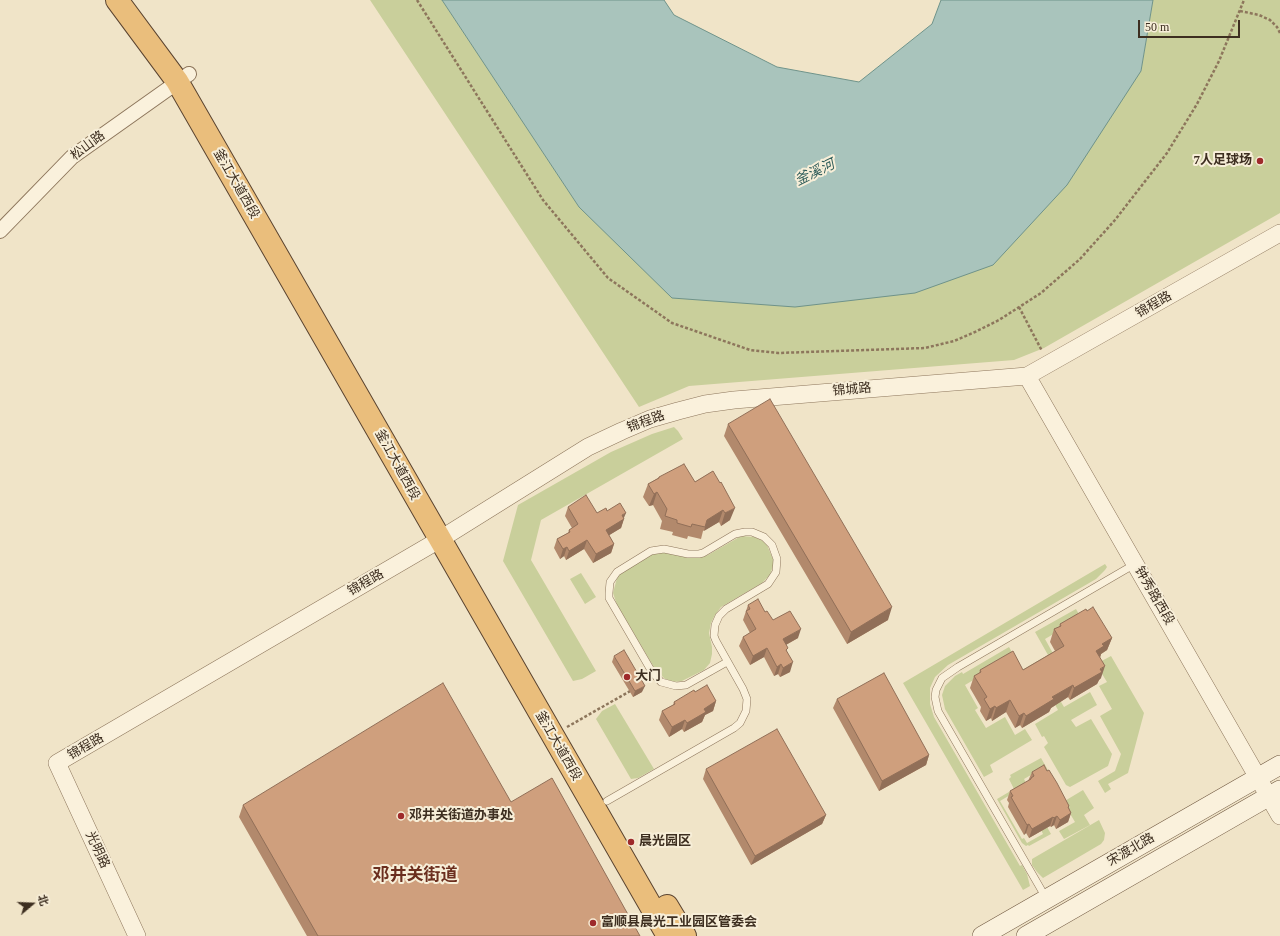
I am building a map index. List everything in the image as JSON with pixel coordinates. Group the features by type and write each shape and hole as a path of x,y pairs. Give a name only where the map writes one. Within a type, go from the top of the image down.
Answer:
{"highway":[{"name":"釜江大道西段","path":"117,0 183,78"},
{"name":"釜江大道西段","path":"134,0 183,78 446,536 668,936"},
{"name":"釜江大道西段","path":"446,536 566,728 685,936"}],"main road":[{"name":"宋渡北路","path":"982,936 1280,765"},
{"name":"宋渡北路","path":"1026,936 1274,793"}],"street":[{"name":"松山路","path":"0,231 72,157 183,78"},
{"name":"锦程路","path":"1027,376 1049,365 1280,233"},
{"name":"锦城路","path":"678,411 705,404 734,400 1027,376"},
{"name":"钟秀路西段","path":"1027,376 1258,778 1274,793 1280,816"},
{"name":"锦程路","path":"57,763 446,536 588,447 643,422 678,411"},
{"name":"光明路","path":"57,763 137,936"}],"lane":[{"path":"607,801 734,728 740,723 746,711 747,699 743,689 727,662 718,647 714,636 717,620 726,609 768,584 774,576 777,568 777,558 772,545 764,537 752,532 745,532 735,534 699,554 688,554 664,549 651,551 620,568 613,576 609,587 609,598 655,676 666,684 681,686 690,684 727,662"},
{"path":"1047,899 938,711 935,697 936,690 942,678 958,667 1135,564"}],"path":[{"path":"417,0 543,200 608,278 672,322 750,350 778,353 925,348 954,340 999,320 1041,293 1080,259 1115,220 1167,153 1198,104 1219,61 1244,0"},
{"path":"1240,11 1259,15 1270,20 1277,27 1280,33"},
{"path":"1019,307 1049,365"},
{"path":"566,728 655,676"}],"green space":[{"path":"370,0 442,0 579,207 1141,71 1153,0 1280,0 1280,213 1044,348 1014,360 689,386 639,407"},
{"path":"674,427 683,439 541,520 531,560 596,671 582,679 573,681 503,561 518,505 611,452 652,434"},
{"path":"741,536 754,537 763,541 767,545 773,559 773,566 770,575 762,583 721,607 715,615 711,623 709,633 712,654 710,663 704,670 682,681 673,682 665,679 655,669 617,605 613,593 617,578 621,573 650,555 656,553 667,553 689,558 698,558 708,555"},
{"path":"1105,564 1107,567 1096,579 948,665 935,677 930,688 930,704 934,717 1020,866 1022,865 1027,874 1030,886 1023,890 903,683"},
{"path":"581,573 596,597 585,604 570,579"},
{"path":"1076,609 1081,618 1045,639 1055,657 1020,677 997,666 965,685 978,708 975,710 986,728 1005,717 1015,735 1025,729 1032,740 990,765 993,772 984,777 945,709 942,695 945,686 955,676 962,672 963,674 1009,647 1022,670 1048,655 1035,632"},
{"path":"1111,656 1144,713 1128,773 1108,784 1111,789 1105,793 1098,781 1115,771 1121,754 1100,716 1112,709 1099,686 1107,682 1096,664"},
{"path":"1051,685 1064,707 1090,692 1097,705 1071,720 1076,727 1091,719 1112,754 1108,766 1070,787 1066,785 1044,747 1048,743 1044,736 1042,737 1035,724 1058,710 1046,688"},
{"path":"615,704 654,769 638,778 631,779 596,719 602,711"},
{"path":"1041,758 1060,791 1043,768 1024,779 1027,785 1000,801 1022,839 1024,838 1027,843 1043,834 1041,830 1047,827 1051,834 1029,846 1026,846 1022,843 997,799 1014,789 1009,779 1011,777 1010,775"},
{"path":"1083,790 1094,808 1084,815 1090,825 1064,839 1059,831 1075,822 1063,802"},
{"path":"1099,820 1105,833 1104,840 1101,844 1043,878 1037,872 1032,865 1032,859"}],"water":[{"name":"釜溪河","path":"442,0 664,0 674,15 777,67 859,82 932,24 941,0 1153,0 1141,71 1067,185 993,265 915,293 795,307 672,298 579,207"}],"building":[{"path":"770,399 892,607 851,632 728,424"},
{"path":"684,464 695,482 713,471 720,483 721,482 735,508 725,513 723,510 707,520 705,527 692,524 691,527 677,523 677,520 665,516 667,509 657,492 654,494 648,484"},
{"path":"586,495 597,513 606,508 607,511 620,503 626,513 622,515 624,519 606,530 614,544 596,554 587,540 569,551 567,547 563,549 557,539 570,532 569,530 578,524 568,507"},
{"path":"758,599 765,612 767,611 773,620 790,611 801,629 783,639 788,648 786,650 793,662 783,668 781,664 777,667 767,648 753,656 743,637 756,629 746,611 750,609 748,605"},
{"path":"1093,607 1112,638 1102,644 1104,646 1096,651 1105,666 1100,669 1102,672 1074,688 1073,685 1052,697 1054,699 1026,716 1024,713 1019,716 1010,700 996,708 995,706 990,709 984,699 987,697 974,676 981,672 980,670 1013,651 1023,670 1064,646 1054,629 1086,609 1087,611"},
{"path":"624,650 645,686 635,691 614,656"},
{"path":"884,673 929,755 882,781 837,699"},
{"name":"邓井关街道办事处","path":"443,683 511,802 552,778 640,936 318,936 243,805"},
{"path":"707,685 716,701 704,709 706,712 687,723 685,720 672,727 662,711 675,704 674,702 694,690 695,692"},
{"path":"777,729 826,815 755,856 706,769"},
{"path":"1044,765 1057,783 1071,813 1060,820 1057,816 1054,818 1053,817 1032,829 1029,824 1027,825 1011,797 1013,796 1010,791 1031,779 1034,776 1032,772"}],"place":[{"name":"7人足球场","path":"1260,161"},
{"name":"大门","path":"627,677"},
{"name":"邓井关街道办事处","path":"401,816"},
{"name":"晨光园区","path":"631,842"},
{"name":"富顺县晨光工业园区管委会","path":"593,923"}],"district":[{"name":"邓井关街道","path":"415,876"}]}
